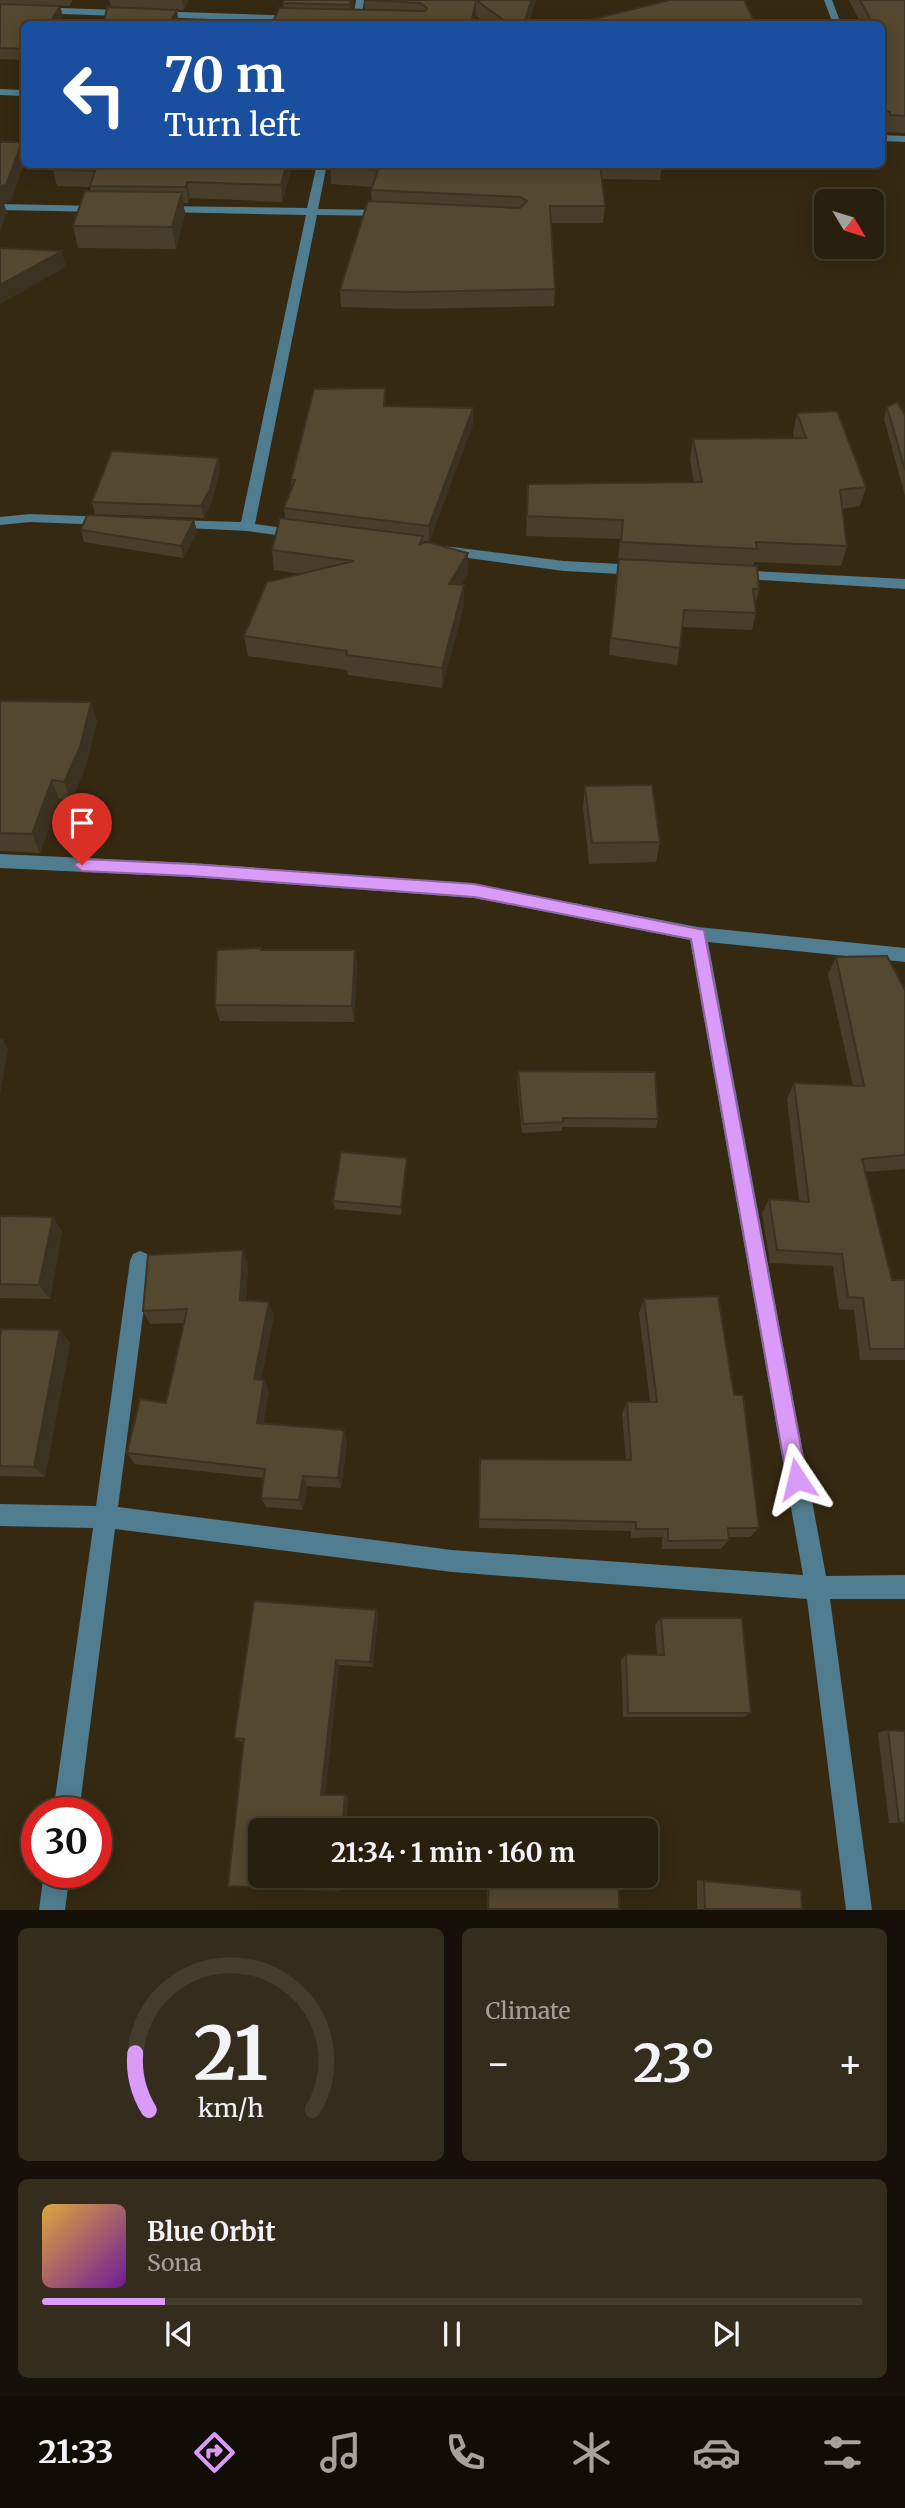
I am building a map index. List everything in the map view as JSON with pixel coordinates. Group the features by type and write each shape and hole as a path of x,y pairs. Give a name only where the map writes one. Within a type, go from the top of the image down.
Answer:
{"street":[{"path":"358,21 360,0"},
{"path":"828,0 836,21"},
{"path":"0,9 303,20"},
{"path":"0,92 21,93"},
{"path":"885,138 905,139"},
{"path":"247,527 321,168"},
{"path":"0,207 107,209"},
{"path":"148,209 395,213"},
{"path":"0,521 30,518 124,522"},
{"path":"152,523 247,527 313,535"},
{"path":"431,550 564,566 659,571"},
{"path":"714,574 905,584"},
{"path":"0,861 191,870 474,891 698,934 905,954"},
{"path":"698,934 817,1588 859,1909"},
{"path":"68,1797 140,1261"},
{"path":"0,1515 106,1517 452,1561 817,1588 905,1587"},
{"path":"52,1909 55,1888"}],"building":[{"path":"284,0 351,0 350,5 283,3"},
{"path":"364,0 476,0 472,21 273,21 279,8 425,11 427,8 420,3"},
{"path":"476,0 531,0 525,21 505,21"},
{"path":"670,0 744,0 754,21 585,21"},
{"path":"860,0 905,0 905,116 890,115 890,112 885,111 885,21 871,21"},
{"path":"0,4 60,6 51,21 21,21 21,49 0,48"},
{"path":"107,7 177,10 171,21 105,21"},
{"path":"0,142 21,142 6,185 0,186"},
{"path":"286,168 281,185 187,182 186,187 90,186 95,171 53,169"},
{"path":"346,168 600,168 605,206 550,206 555,289 409,292 340,290 368,201 520,208 527,201 520,197 371,190 378,170"},
{"path":"85,191 182,192 172,227 73,226"},
{"path":"0,248 62,251 0,285"},
{"path":"385,388 384,406 473,408 429,526 284,508 295,480 291,480 314,389"},
{"path":"897,402 905,415 905,470 887,407"},
{"path":"837,411 866,487 840,490 847,546 756,542 757,549 621,542 623,520 527,516 528,484 702,482 693,439 806,438 797,413"},
{"path":"112,451 218,458 210,489 201,506 92,502"},
{"path":"87,515 194,520 181,546 81,530"},
{"path":"280,518 423,536 420,544 427,542 468,553 449,584 464,585 442,668 346,655 347,651 244,636 267,582 354,561 272,550"},
{"path":"619,559 757,566 759,589 753,589 756,613 684,610 680,648 611,638"},
{"path":"0,701 91,702 80,747 64,782 52,780 32,834 0,833"},
{"path":"652,785 660,842 592,843 585,786"},
{"path":"217,950 355,950 352,1006 215,1005"},
{"path":"887,956 905,990 905,1155 862,1159 892,1280 905,1280 905,1349 870,1349 863,1298 848,1297 842,1254 777,1250 769,1199 809,1202 794,1083 864,1086 836,957"},
{"path":"518,1071 655,1072 658,1119 563,1118 563,1122 523,1124"},
{"path":"341,1152 407,1158 401,1207 333,1201"},
{"path":"0,1216 53,1217 39,1285 0,1284"},
{"path":"243,1250 240,1300 269,1302 254,1379 264,1380 257,1423 344,1430 338,1478 303,1476 299,1500 261,1498 265,1469 127,1453 140,1399 166,1403 187,1309 143,1311 148,1255"},
{"path":"718,1296 734,1395 743,1395 759,1528 728,1528 729,1540 668,1541 668,1529 636,1529 636,1522 479,1519 480,1459 631,1460 627,1402 657,1402 644,1299"},
{"path":"2,1329 60,1330 34,1467 0,1466"},
{"path":"254,1601 376,1610 370,1662 336,1660 321,1795 345,1795 343,1818 248,1818 248,1887 228,1886 244,1739 234,1738"},
{"path":"661,1618 742,1618 751,1713 628,1713 626,1654 664,1655"},
{"path":"888,1730 905,1731 905,1823 899,1822"},
{"path":"704,1881 801,1890 802,1909 705,1909"},
{"path":"272,1888 338,1888 338,1891"},
{"path":"489,1888 619,1888 619,1909 488,1909"}],"route":[{"path":"82,865 191,870 474,891 698,934 797,1479"}]}
